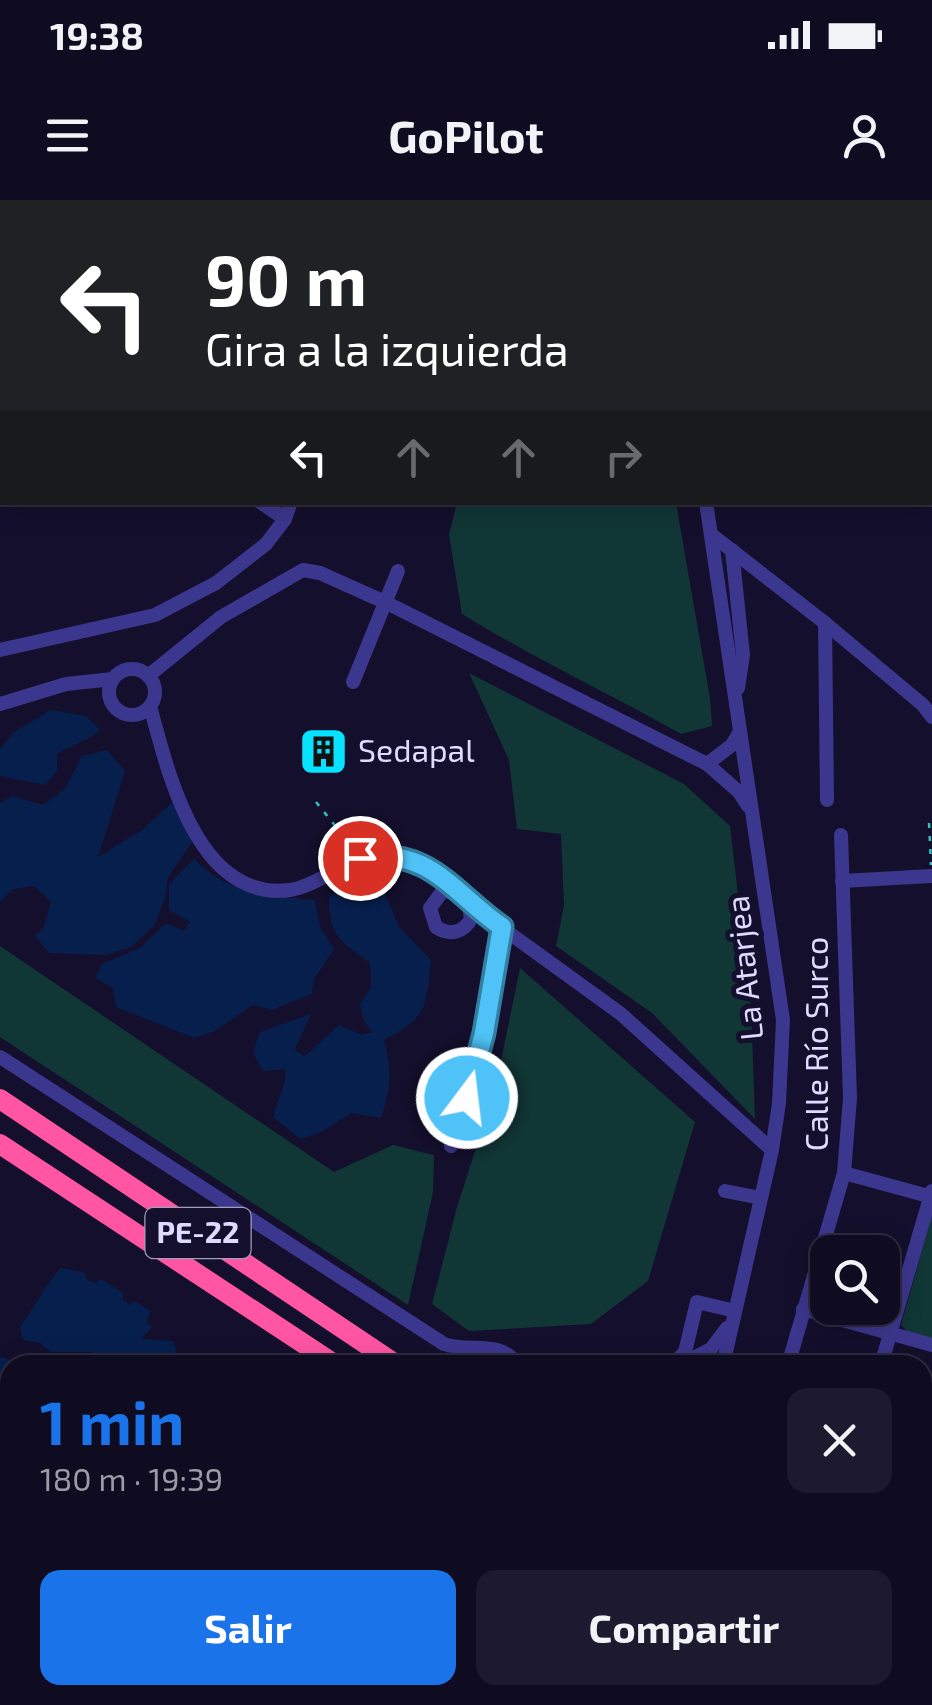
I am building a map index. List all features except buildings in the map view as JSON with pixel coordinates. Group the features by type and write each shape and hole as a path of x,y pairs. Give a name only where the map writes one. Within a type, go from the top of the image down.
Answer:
{"highway":[{"name":"PE-22","path":"0,1099 381,1355"},
{"name":"PE-22","path":"0,1144 321,1355"}],"street":[{"path":"264,505 285,519"},
{"path":"0,650 156,615 216,583 266,544 291,505"},
{"name":"La Atarjea","path":"707,505 783,1020 779,1103 772,1150 722,1355"},
{"path":"712,535 826,624 932,717"},
{"path":"732,550 743,655 735,703"},
{"path":"148,676 221,617 304,570 320,573 388,603 707,764 739,792 754,815"},
{"path":"353,682 398,571"},
{"path":"826,624 828,800"},
{"path":"0,704 66,684 112,679 129,669 148,676 154,691 150,706 170,780 196,838 217,864 264,888 291,890 360,858 412,860 447,880 472,906 621,1014 772,1150"},
{"path":"112,679 110,698 115,707 132,715 150,706"},
{"path":"707,764 732,745 739,733"},
{"name":"Calle Río Surco","path":"791,1355 844,1173 850,1098 841,835"},
{"path":"842,881 932,876 932,886"},
{"path":"455,890 442,892 432,902 430,915 436,927 449,933 462,930 471,919 472,906"},
{"path":"451,1146 484,1033 502,927"},
{"path":"0,1057 444,1344 459,1350 498,1348 511,1355"},
{"path":"844,1173 931,1195 883,1355"},
{"path":"725,1191 761,1198"},
{"path":"683,1355 697,1302 734,1315 711,1350 699,1355"},
{"path":"804,1310 932,1345"}],"path":[{"path":"316,802 360,858"},
{"path":"929,822 932,876"}],"green space":[{"path":"456,505 676,505 712,726 681,734 462,614 449,535"},
{"path":"469,673 684,784 730,826 751,1005 755,1119 652,1013 556,946 564,905 561,834 517,829 509,760"},
{"path":"0,946 334,1172 393,1145 434,1155 433,1192 408,1305 0,1037"},
{"path":"520,968 695,1122 648,1281 591,1324 469,1331 432,1304 457,1207 495,1090"},
{"path":"932,1215 932,1339 908,1332 901,1325"}],"water":[{"path":"51,710 86,716 100,730 57,754 57,771 45,785 0,776 0,749 14,732"},
{"path":"107,750 125,771 98,857 142,830 174,801 193,841 168,877 165,899 154,926 131,947 106,955 49,953 35,936 44,927 51,902 34,886 13,889 0,902 0,803 12,796 43,805 65,789 82,756"},
{"path":"194,859 235,886 315,900 320,927 334,949 314,979 312,994 272,1010 253,1005 215,1031 194,1038 116,1007 113,988 95,978 102,964 140,948 166,923 184,931 190,922 169,910 169,884"},
{"path":"365,870 378,877 399,927 431,960 426,999 410,1024 384,1040 389,1079 381,1118 352,1113 301,1139 273,1117 285,1069 263,1071 253,1053 260,1032 311,1014 295,1049 304,1057 339,1025 362,1035 372,1032 363,1019 360,1004 371,987 370,963 334,930 329,898 346,878"},
{"path":"61,1268 86,1273 86,1279 95,1283 101,1279 123,1293 123,1300 130,1305 135,1301 150,1311 147,1323 152,1327 141,1339 172,1341 177,1350 174,1355 51,1352 40,1343 23,1340 20,1327"}],"place":[{"name":"Sedapal","path":"323,751"}],"route":[{"path":"360,858 398,856 430,868 502,927 484,1033 467,1098"}]}
